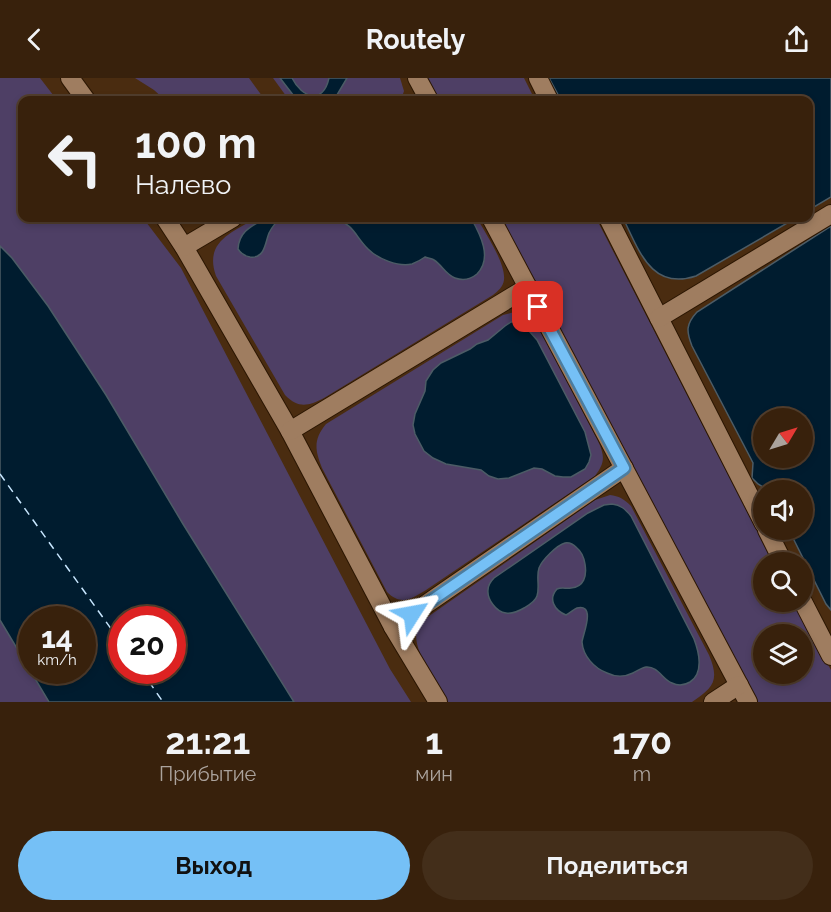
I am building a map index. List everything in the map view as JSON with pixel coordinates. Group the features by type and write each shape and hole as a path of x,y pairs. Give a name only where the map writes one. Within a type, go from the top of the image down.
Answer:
{"lane":[{"path":"70,78 83,96"},
{"path":"417,78 427,96"},
{"path":"538,78 547,96"},
{"path":"659,318 831,214"},
{"path":"168,222 290,431 393,627 438,702"},
{"path":"184,247 226,222"},
{"path":"493,222 748,702"},
{"path":"610,222 753,502"},
{"path":"290,431 528,287"},
{"path":"393,627 624,468"},
{"path":"808,612 830,653"},
{"path":"713,702 739,685"}],"shaded area":[{"path":"0,78 40,78 54,96 18,96 18,222 146,222 181,268 390,669 411,702 294,702 106,395 48,306 12,258 0,246"},
{"path":"135,78 249,78 262,96 161,96"},
{"path":"273,78 400,78 404,91 402,96 286,96"},
{"path":"425,78 524,78 533,96 434,96"},
{"path":"249,222 479,222 502,265 504,280 500,289 493,295 324,398 304,405 285,395 216,276 213,264 214,255 222,240"},
{"path":"501,222 598,222 753,523 753,540 762,540 768,552 753,552 753,612 799,612 805,624 753,624 753,684 813,684 813,638 831,670 831,702 757,702"},
{"path":"518,311 528,315 536,322 598,441 603,455 601,467 595,476 426,590 406,600 397,599 387,592 322,468 316,445 319,435 326,424 503,315"},
{"path":"610,495 621,498 631,506 709,655 714,671 710,688 692,702 448,702 427,668 418,648 417,631 421,625 429,616 595,500"},
{"path":"0,620 18,650 18,684 38,684 49,702 0,702"}],"water":[{"path":"280,78 292,78 301,90 312,96 294,96"},
{"path":"329,78 347,78 336,96 312,96 322,92"},
{"path":"549,78 831,78 831,197 813,208 813,96 559,96"},
{"path":"277,222 270,231 262,253 259,256 248,257 238,249 239,243 244,233 256,224"},
{"path":"342,222 473,222 485,253 482,268 470,278 458,279 452,277 434,260 425,257 407,265 395,263 372,253"},
{"path":"625,222 789,222 696,276 681,279 668,278 657,273 635,243"},
{"path":"831,226 831,610 813,578 813,552 800,552 794,540 813,540 813,480 754,480 752,478 753,463 690,341 688,332 691,320 697,312"},
{"path":"0,246 12,258 48,306 106,395 294,702 49,702 38,684 96,684 96,606 18,606 18,650 0,620"},
{"path":"511,322 523,324 537,340 585,432 591,455 589,462 585,469 571,477 555,476 542,469 534,468 509,478 498,479 481,470 446,464 433,458 424,451 415,434 413,425 415,414 425,391 426,381 433,370 441,363 488,340"},
{"path":"612,504 623,508 631,516 694,639 699,656 699,668 694,678 688,683 679,685 672,683 650,667 644,667 627,675 613,675 602,671 590,661 584,652 582,642 587,621 586,610 577,608 566,615 556,607 553,600 557,589 579,586 585,577 585,562 579,550 572,544 562,544 543,561 538,571 537,596 530,604 515,612 506,613 496,608 489,597 489,586 494,578 588,513 604,505"}],"ferry route":[{"path":"0,474 108,624"},
{"path":"151,684 163,702"}],"route":[{"path":"412,614 624,468 538,307"}]}
